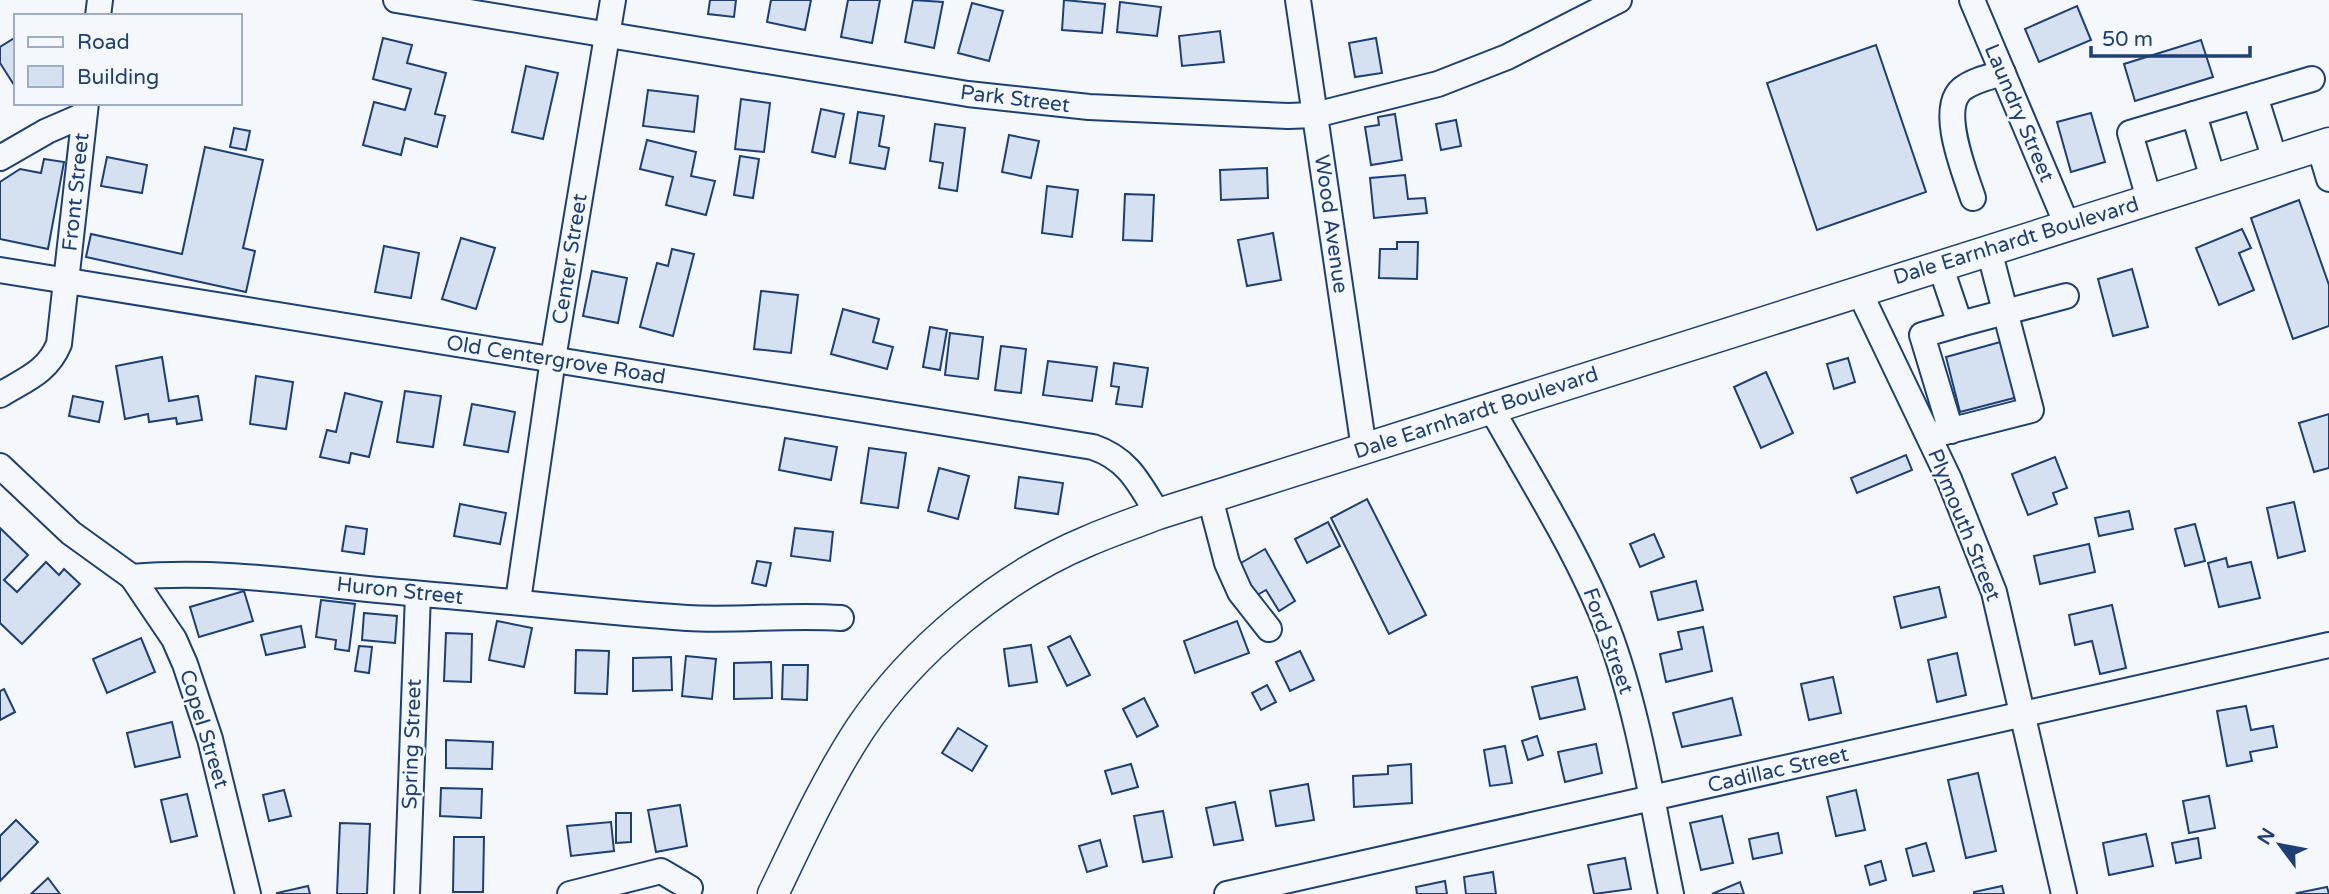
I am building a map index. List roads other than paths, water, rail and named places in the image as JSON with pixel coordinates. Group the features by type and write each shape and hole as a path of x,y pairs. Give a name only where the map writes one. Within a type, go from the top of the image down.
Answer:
{"main road":[{"name":"Dale Earnhardt Boulevard","path":"773,894 829,780 861,727 892,688 944,633 1002,588 1087,541 1158,514 2324,145"}],"street":[{"name":"Park Street","path":"396,0 968,94 1089,107 1288,116 1315,115 1438,84 1507,57 1619,0"},
{"name":"Center Street","path":"519,601 553,359 613,0"},
{"name":"Wood Avenue","path":"1298,0 1364,449"},
{"name":"Laundry Street","path":"1972,0 2067,225"},
{"path":"1973,198 1955,137 1952,110 1961,90 1977,81 2003,73"},
{"path":"2149,199 2130,133 2312,79"},
{"path":"2255,96 2275,160"},
{"path":"0,158 85,109"},
{"name":"Front Street","path":"66,281 85,109"},
{"path":"2194,114 2213,179"},
{"path":"2324,145 2329,178"},
{"path":"1989,250 2006,312 2031,410 1940,434 1922,335 1961,324 2006,312 2066,296"},
{"path":"1940,265 1961,324"},
{"name":"Old Centergrove Road","path":"0,270 1093,447 1109,452 1133,472 1158,514"},
{"path":"0,396 40,372 55,355 61,335 66,281"},
{"name":"Plymouth Street","path":"1859,291 1940,434 1949,479 1994,592 2064,894"},
{"name":"Ford Street","path":"1491,408 1597,602 1609,633 1632,710 1671,894"},
{"path":"0,466 71,533 132,577"},
{"path":"1210,498 1227,563 1236,583 1269,629"},
{"name":"Huron Street","path":"132,577 175,573 310,581 418,594 687,618 841,618"},
{"name":"Copel Street","path":"132,577 174,639 185,664 210,739 248,894"},
{"name":"Spring Street","path":"407,894 418,594"},
{"name":"Cadillac Street","path":"1238,893 2329,645"},
{"path":"570,894 661,871 690,888"}]}
